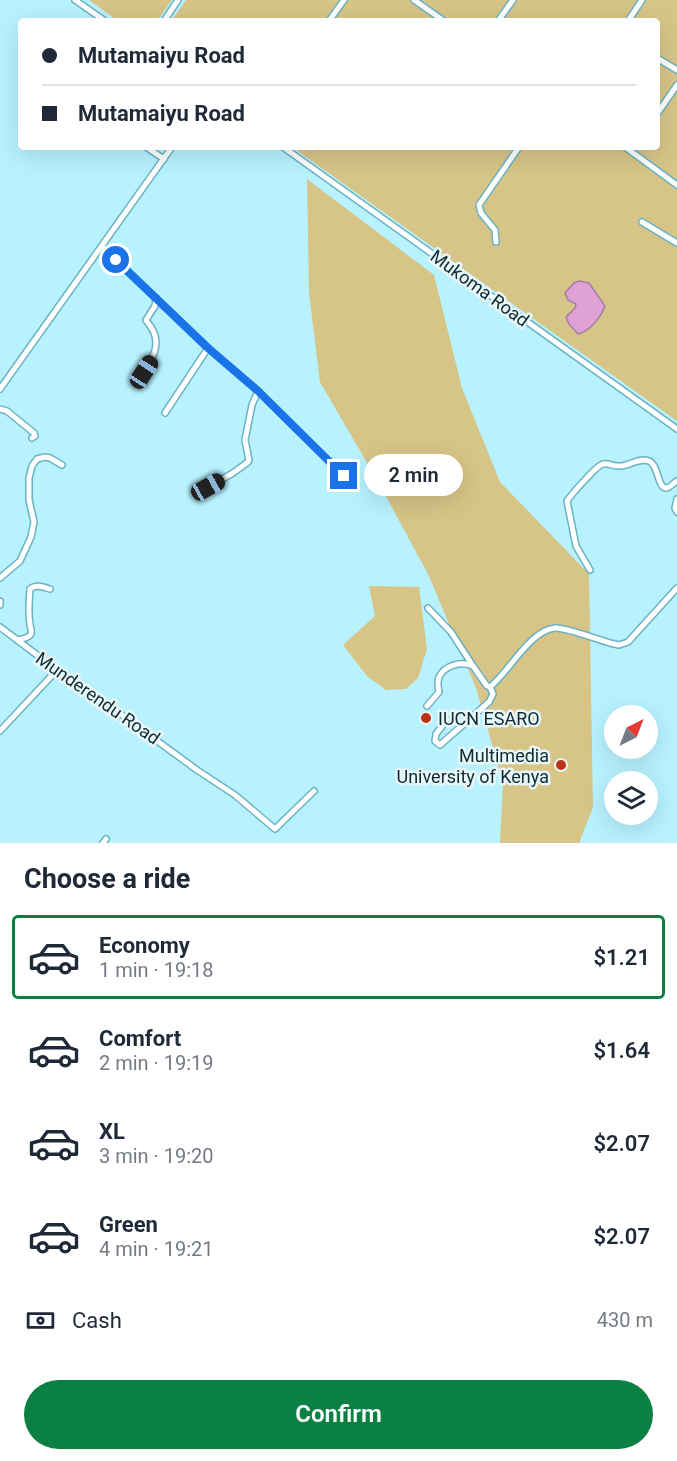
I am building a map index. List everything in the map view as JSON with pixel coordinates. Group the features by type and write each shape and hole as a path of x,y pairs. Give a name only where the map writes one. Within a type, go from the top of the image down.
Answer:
{"street":[{"path":"75,0 101,18"},
{"path":"166,18 178,0"},
{"path":"331,18 344,0"},
{"path":"414,0 440,18"},
{"path":"500,18 513,0"},
{"path":"630,18 642,0"},
{"path":"660,60 677,70"},
{"path":"660,110 677,85"},
{"path":"150,150 164,159"},
{"path":"0,389 170,150"},
{"name":"Mukoma Road","path":"287,150 677,429"},
{"path":"496,242 495,231 481,213 479,205 517,150"},
{"path":"633,150 677,184"},
{"path":"642,222 677,243"},
{"path":"102,247 208,348 258,391 344,476"},
{"path":"144,372 155,353 156,335 146,320 155,306 156,298"},
{"path":"165,413 208,348"},
{"path":"208,487 248,462 245,440 252,405 258,391"},
{"path":"0,409 7,411 34,433 35,436 32,438"},
{"path":"0,578 20,561 31,537 34,522 29,500 29,478 32,466 37,459 45,457 62,465"},
{"path":"590,570 576,546 567,501 604,463 618,467 645,460 651,461 657,469 659,482 675,491 677,512"},
{"path":"669,487 677,481"},
{"path":"17,640 25,639 31,634 28,613 30,589 34,586 50,589"},
{"path":"490,687 520,652 546,631 556,628 610,644 619,645 628,642 677,588"},
{"path":"428,608 451,632 493,694 489,702 440,745 435,741 436,734 447,720"},
{"name":"Munderendu Road","path":"0,627 197,770 236,795 275,829 314,791"},
{"path":"427,706 439,692 438,680 449,667 461,663 473,666"},
{"path":"0,731 57,670"}],"shaded area":[{"path":"89,0 172,0 159,18 114,18"},
{"path":"186,0 677,0 677,421 296,150 660,150 660,18 173,18"},
{"path":"307,179 434,275 462,388 500,482 589,574 593,807 579,843 500,843 503,783 476,688 428,574 320,382 309,293"},
{"path":"579,281 589,283 605,306 594,323 587,330 578,334 566,317 576,304 568,300 565,293"},
{"path":"369,586 419,587 427,649 418,678 406,689 386,690 367,676 343,645 375,616"}],"place":[{"name":"IUCN ESARO","path":"426,718"},
{"name":"Multimedia University of Kenya","path":"561,765"}],"route":[{"path":"116,260 208,348 258,391 344,476"}]}
